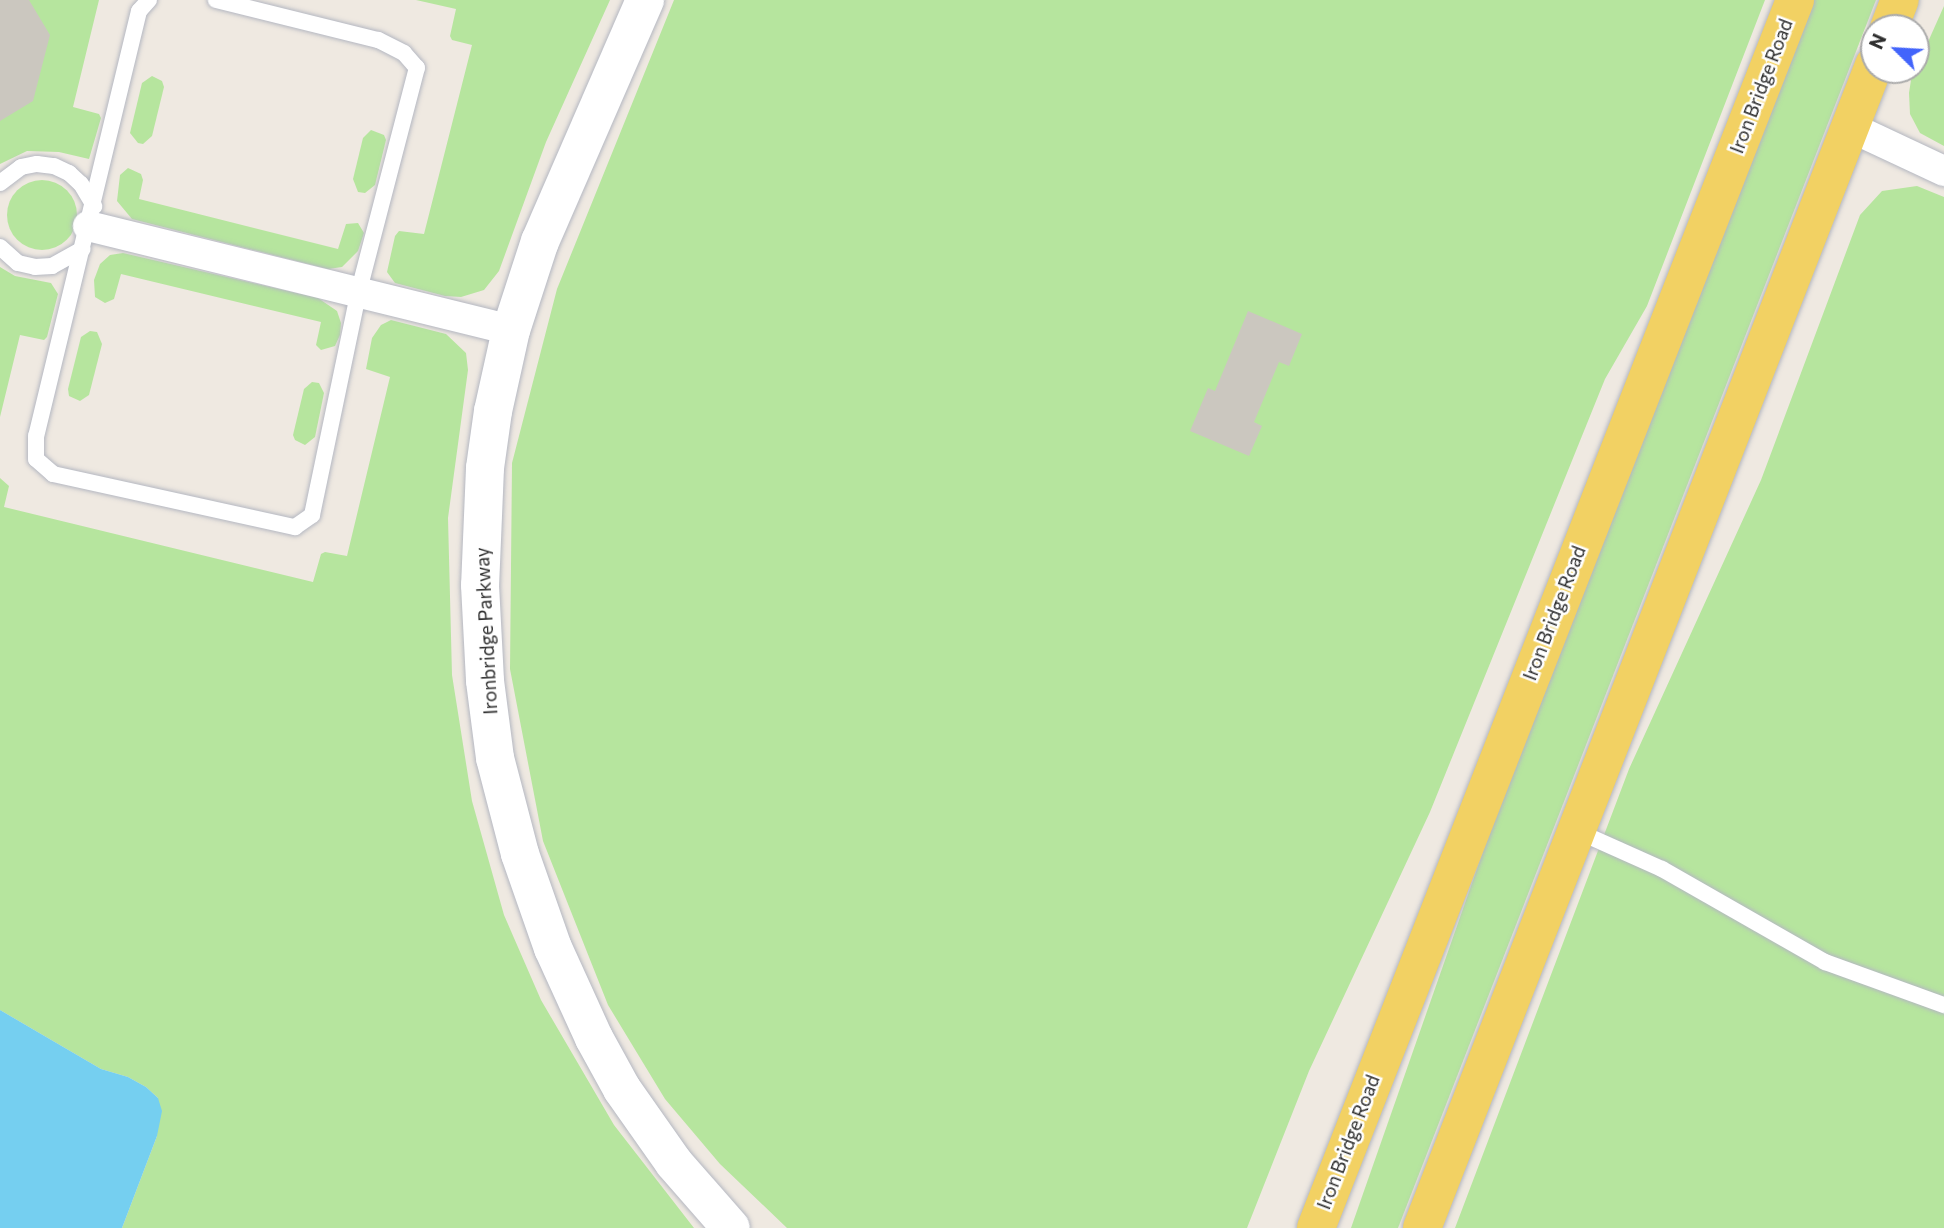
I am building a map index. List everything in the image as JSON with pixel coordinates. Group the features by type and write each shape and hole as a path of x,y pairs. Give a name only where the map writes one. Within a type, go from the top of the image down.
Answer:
{"main road":[{"name":"Iron Bridge Road","path":"1316,1228 1795,0"},
{"path":"1422,1228 1867,84"}],"street":[{"name":"Ironbridge Parkway","path":"645,0 541,241 512,330 493,411 485,468 480,585 485,681 495,758 520,854 553,948 594,1038 622,1089 674,1163 731,1228"},
{"path":"1850,127 1944,171"},
{"path":"88,227 512,330"}],"lane":[{"path":"149,0 139,11 36,436 36,459 53,474 295,527 312,515 358,293 417,68 404,53 378,40 216,0"},
{"path":"0,183 21,167 37,164 54,166 69,173 81,184 88,227"},
{"path":"0,247 18,263 35,267 52,266 88,227"},
{"path":"1577,831 1662,869 1825,962 1944,1005"}],"green space":[{"path":"0,0 99,0 73,107 99,114 101,118 89,159 59,152 27,151 0,164"},
{"path":"416,0 610,0 546,142 499,271 484,290 461,297 445,296 395,283 387,272 395,236 399,231 424,234 472,45 452,40 450,36 456,9"},
{"path":"674,0 1765,0 1647,306 1605,379 1430,812 1309,1071 1247,1228 787,1228 720,1164 665,1099 608,1005 543,841 510,669 512,463 557,289"},
{"path":"1810,0 1876,0 1871,14 1860,14 1860,41 1398,1228 1351,1228 1491,829"},
{"path":"1944,6 1944,146 1920,133 1910,114 1910,84 1930,84 1930,37"},
{"path":"152,76 162,81 164,87 152,136 143,144 138,143 130,133 142,83"},
{"path":"371,130 384,135 386,140 375,185 365,193 358,192 353,179 363,138"},
{"path":"128,168 141,174 143,180 139,199 338,249 346,224 358,223 364,233 358,251 342,267 328,269 132,219 117,201 120,175"},
{"path":"42,180 67,190 77,215 67,240 42,250 17,240 7,215 17,190"},
{"path":"1917,186 1944,197 1944,1228 1455,1228 1629,769 1761,480 1860,215 1882,191"},
{"path":"123,253 318,298 337,311 341,323 340,335 335,346 321,350 316,345 321,322 121,274 114,299 105,303 95,297 94,280 100,264 110,255"},
{"path":"0,267 15,276 51,283 58,294 47,337 44,340 20,335 0,417"},
{"path":"391,320 446,334 466,353 468,370 448,518 452,675 472,801 504,915 541,1000 614,1125 694,1228 122,1228 157,1136 158,1098 146,1087 128,1077 101,1069 0,1010 0,478 9,486 4,507 313,582 321,554 325,552 347,556 390,377 366,369 372,338 381,325"},
{"path":"90,331 97,332 102,344 89,395 80,401 69,396 68,389 81,337"},
{"path":"312,382 319,383 324,393 315,437 305,445 295,440 293,435 304,389"}],"water":[{"path":"0,1010 101,1069 128,1077 146,1087 158,1098 162,1111 157,1136 122,1228 0,1228"}],"building":[{"path":"0,0 29,0 50,35 33,101 0,121"},
{"path":"1248,311 1302,334 1289,366 1279,362 1254,422 1262,426 1249,456 1190,431 1208,388 1215,391"}]}
